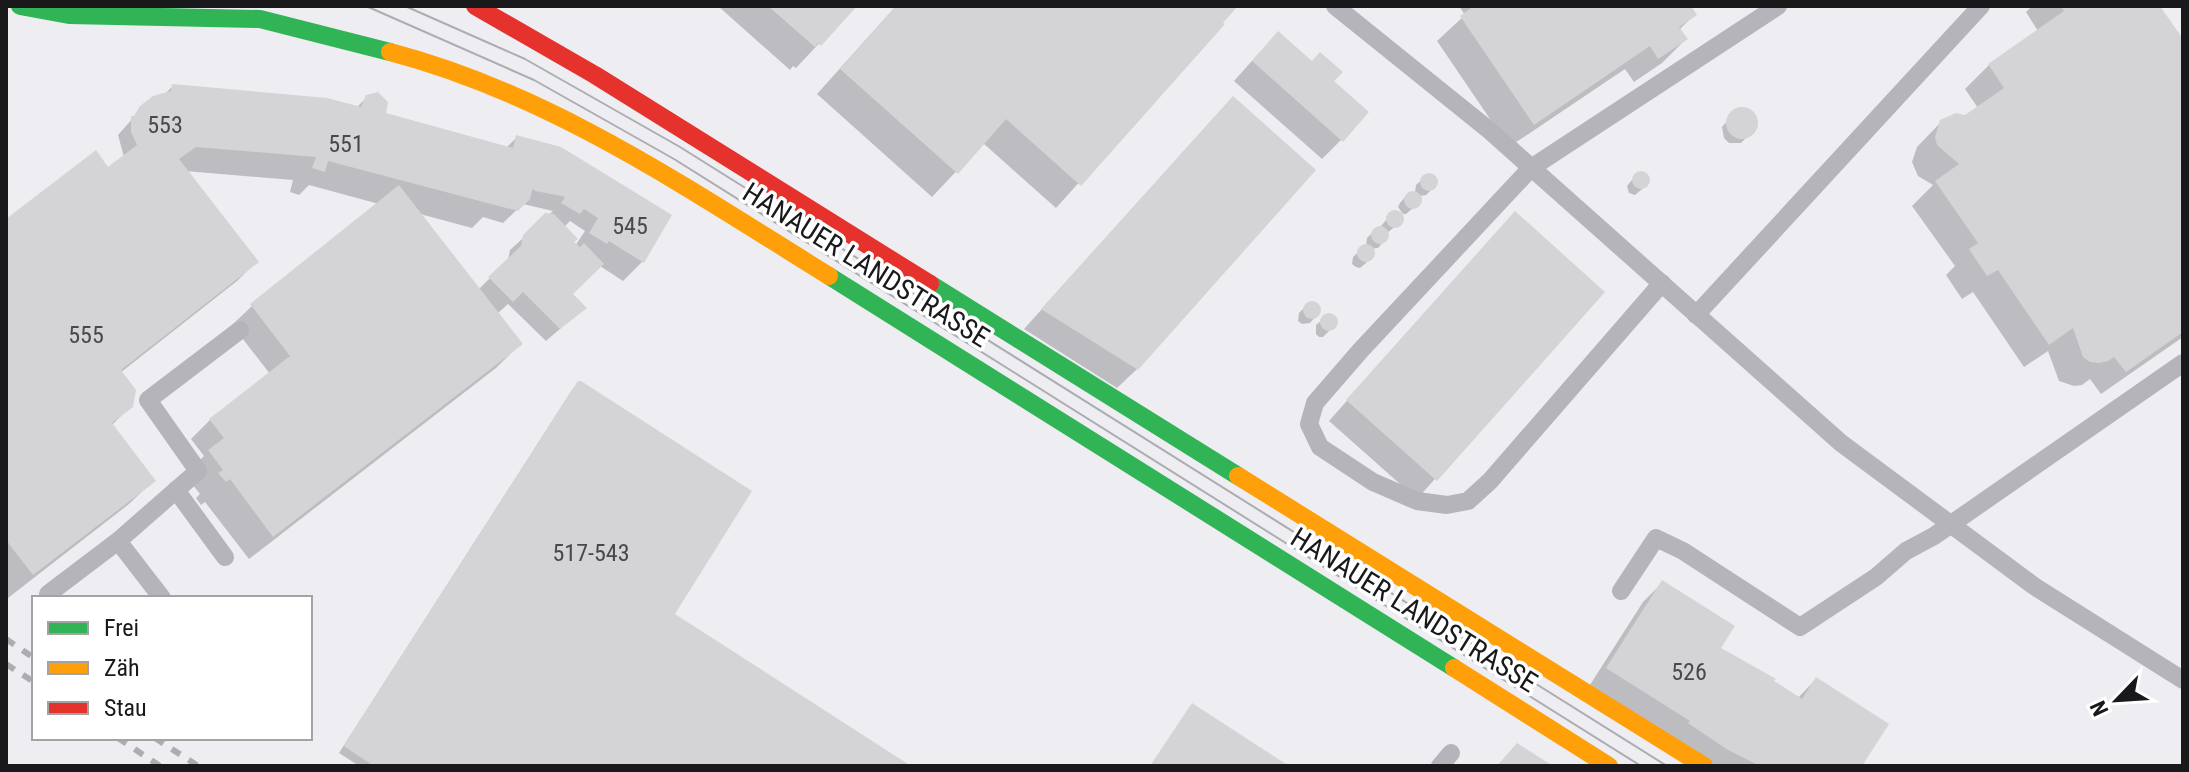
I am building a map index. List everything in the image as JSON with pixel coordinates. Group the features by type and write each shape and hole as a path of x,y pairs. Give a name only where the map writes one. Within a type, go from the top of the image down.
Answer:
{"main road":[{"name":"HANAUER LANDSTRASSE","path":"20,6 69,15 260,19 403,55 504,89 577,125 705,199 1609,766"},
{"name":"HANAUER LANDSTRASSE","path":"475,6 595,75 1704,766"},
{"path":"260,19 299,10"}],"lane":[{"path":"1335,6 1489,130 1841,443 2034,586 2183,680"},
{"path":"1662,283 1490,481 1468,501 1447,505 1417,501 1373,482 1320,447 1309,424 1315,403 1360,351 1531,168 1778,6"},
{"path":"1696,315 1981,6"},
{"path":"48,594 118,541 198,471 148,400 240,330"},
{"path":"1621,591 1656,538 1683,551 1800,627 1876,577 1906,551 1934,536 2183,363"},
{"path":"176,490 225,557"},
{"path":"118,541 160,596"}],"building":[{"path":"768,6 857,6 821,46 818,43 815,47"},
{"path":"896,6 1236,8 1081,186 1006,119 958,174 840,69"},
{"path":"1474,6 1691,6 1697,15 1679,27 1688,39 1658,59 1650,46 1534,125 1460,16"},
{"path":"2061,6 2160,6 2183,39 2183,332 2126,372 2114,357 2099,363 2083,357 2073,328 2049,345 1998,270 1987,276 1969,249 1978,243 1935,181 1959,164 1937,145 1935,137 1940,120 1956,113 1965,115 2004,88 1988,64 2064,11"},
{"path":"1278,31 1312,61 1320,52 1343,72 1334,81 1369,112 1343,142 1252,61"},
{"path":"172,84 327,98 361,107 366,95 378,92 388,102 386,113 513,148 516,135 561,147 672,215 644,263 609,241 607,244 589,233 598,218 584,209 580,214 561,203 565,197 533,188 530,199 518,211 328,161 325,172 312,168 316,157 196,147 179,159 259,262 121,370 136,390 133,407 112,423 156,481 33,575 6,540 6,219 96,150 108,167 137,145 131,132 131,116 153,96 171,91"},
{"path":"1233,96 1316,170 1138,370 1041,309"},
{"path":"1742,107 1753,112 1758,123 1753,134 1742,139 1731,134 1726,123 1731,112"},
{"path":"1641,171 1650,180 1641,189 1632,180"},
{"path":"1429,173 1438,182 1429,191 1420,182"},
{"path":"399,185 523,344 273,537 230,479 226,482 218,473 223,470 208,450 224,438 209,419 290,356 250,304"},
{"path":"1413,191 1422,200 1413,209 1404,200"},
{"path":"1395,210 1404,219 1395,228 1386,219"},
{"path":"1515,211 1605,292 1437,481 1346,400"},
{"path":"545,213 554,214 578,239 574,242 580,247 584,243 604,264 573,294 587,308 560,329 523,292 513,302 488,277 521,246 523,235"},
{"path":"1380,226 1389,235 1380,244 1371,235"},
{"path":"1366,244 1375,253 1366,262 1357,253"},
{"path":"1312,301 1321,310 1312,319 1303,310"},
{"path":"1329,313 1338,322 1329,331 1320,322"},
{"path":"578,381 752,491 675,614 911,766 374,766 345,747"},
{"path":"1662,580 1735,626 1721,648 1776,679 1774,681 1802,699 1816,677 1889,724 1862,766 1760,766 1728,750 1688,723 1690,721 1606,668"},
{"path":"1192,703 1289,766 1150,766"},
{"path":"1517,743 1553,766 1497,766"}],"tram line":[{"path":"366,6 534,80 674,159 1641,766"},
{"path":"405,6 525,59 680,147 1667,766"}],"railway":[{"path":"6,639 32,657"},
{"path":"6,664 32,681"},
{"path":"121,740 160,766"},
{"path":"158,740 198,766"}],"traffic: fast":[{"path":"20,6 69,15 260,19 390,52"},
{"path":"829,276 1454,668"},
{"path":"930,284 1238,476"}],"traffic: slow":[{"path":"390,52 449,70 563,119 671,178 829,276"},
{"path":"1238,476 1704,766"},
{"path":"1454,668 1609,766"}],"traffic: jam":[{"path":"475,6 595,75 930,284"}]}
